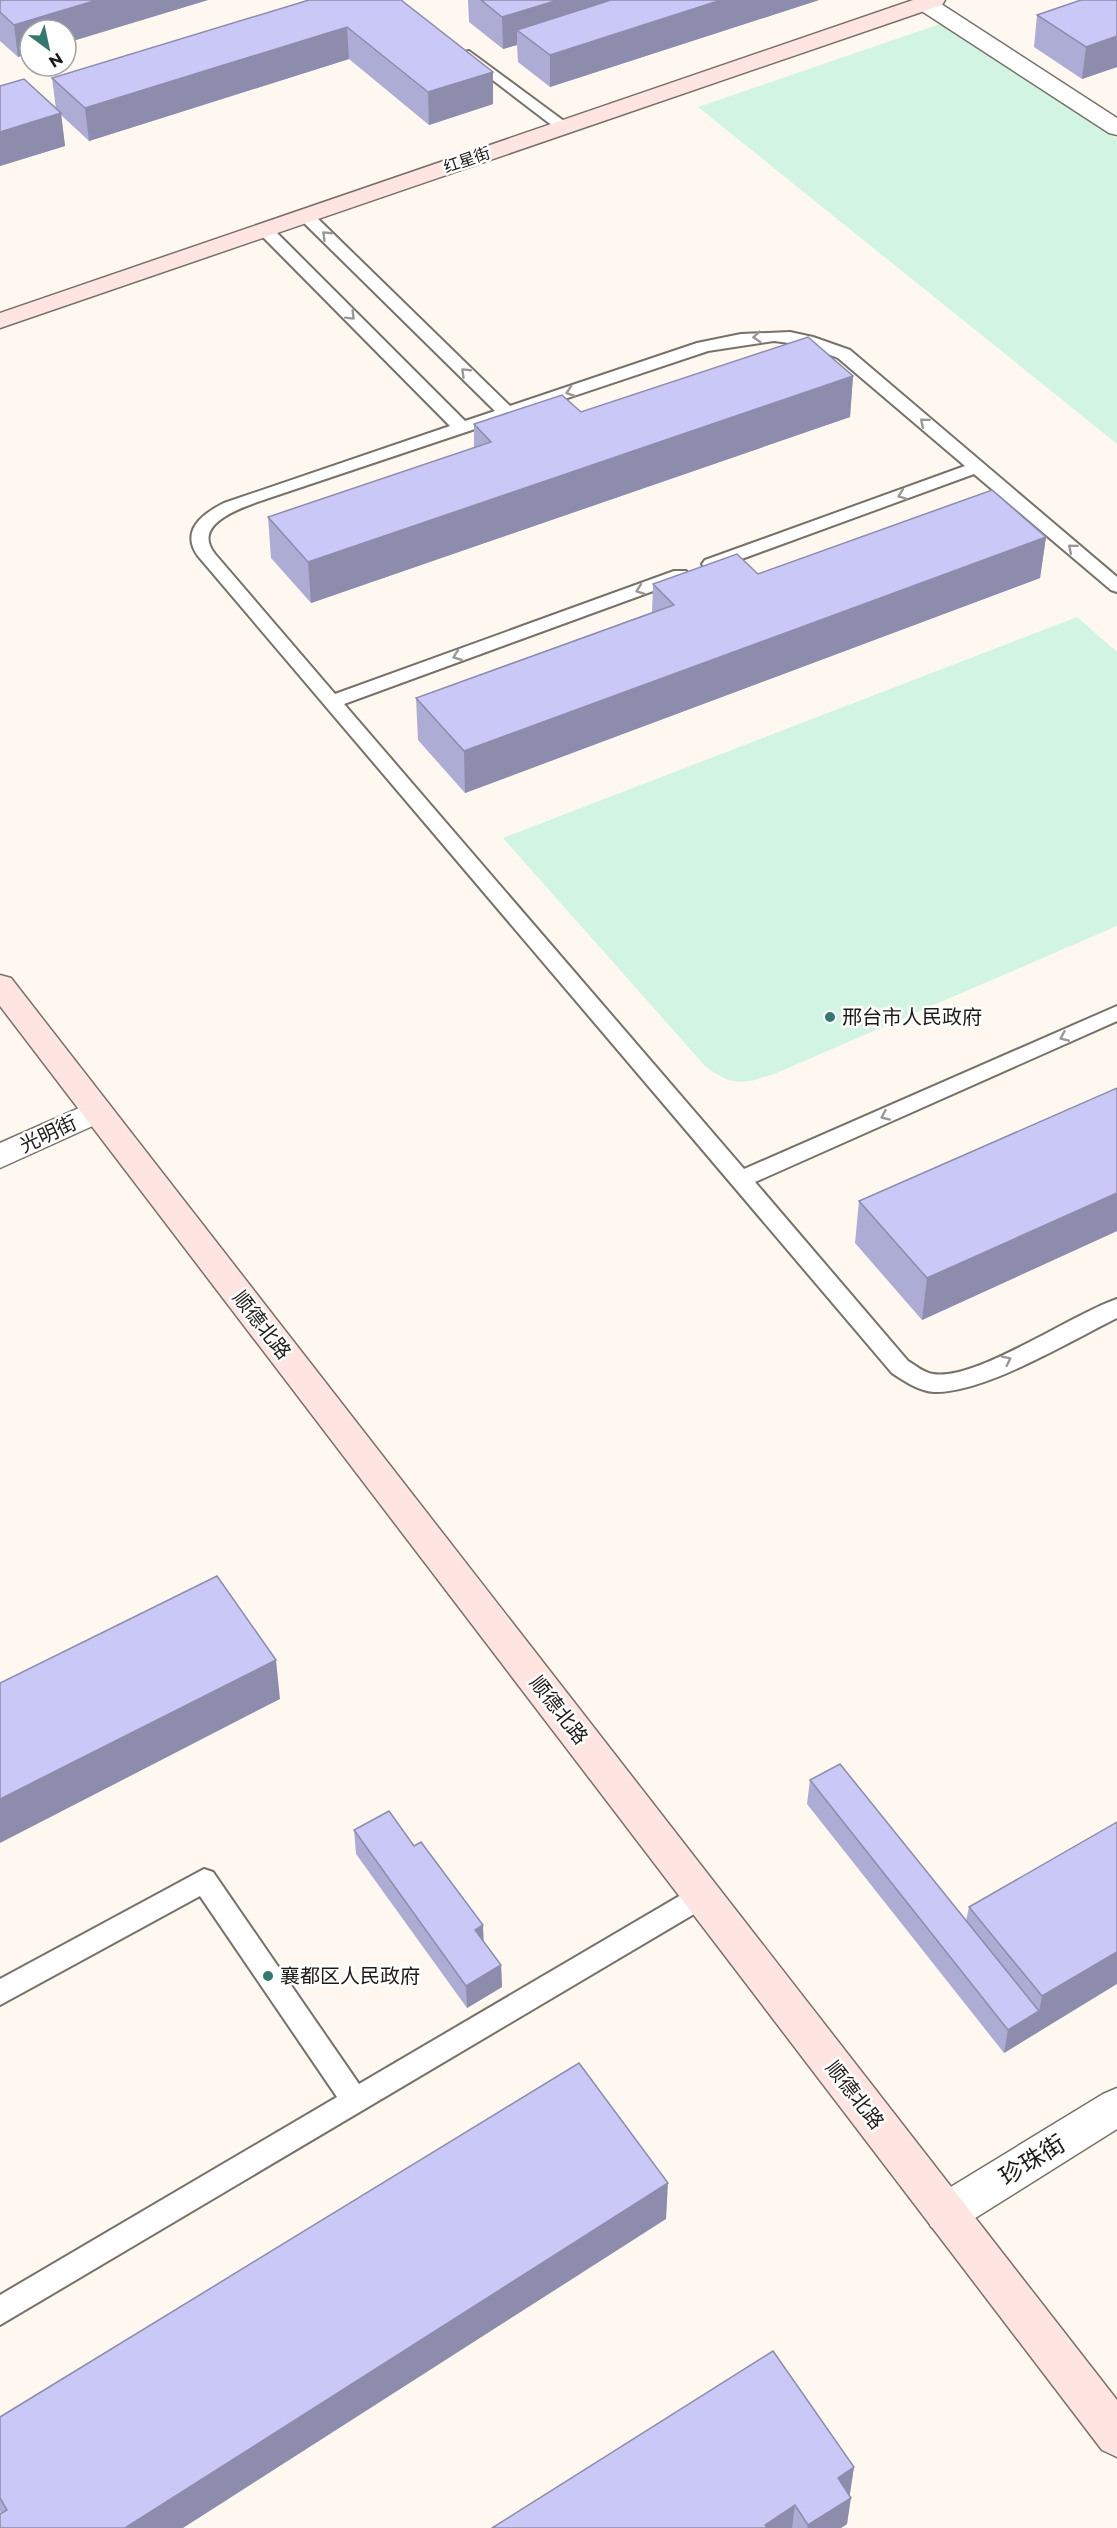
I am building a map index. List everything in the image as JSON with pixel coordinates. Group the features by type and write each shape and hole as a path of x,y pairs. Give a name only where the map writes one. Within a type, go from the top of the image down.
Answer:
{"street":[{"name":"红星街","path":"0,321 929,1"},
{"path":"929,1 1117,128"},
{"name":"顺德北路","path":"0,985 1117,2435"},
{"name":"光明街","path":"0,1156 97,1111"},
{"name":"珍珠街","path":"946,2213 1117,2107"}],"lane":[{"path":"453,42 563,127"},
{"path":"306,216 507,413"},
{"path":"265,230 462,428"},
{"path":"1117,586 844,354 805,338 763,336 704,347 224,509 209,519 199,535 200,545 212,562 900,1367 931,1383 953,1382 980,1373 1117,1308"},
{"path":"331,702 977,467"},
{"path":"740,1180 1117,1013"},
{"path":"0,1993 204,1880 355,2101"},
{"path":"0,2311 702,1896"}],"green space":[{"path":"940,24 1117,139 1117,444 698,107"},
{"path":"1077,617 1117,652 1117,926 774,1074 738,1082 724,1078 706,1067 503,838"}],"building":[{"path":"0,0 97,0 37,18 18,18 18,24 14,25 0,12"},
{"path":"309,0 401,0 493,72 428,92 347,27 85,108 52,78 78,78 78,70"},
{"path":"481,0 558,0 502,17"},
{"path":"611,0 721,0 550,55 517,30"},
{"path":"1081,0 1117,0 1117,36 1086,47 1037,15"},
{"path":"24,79 61,113 0,132 0,86"},
{"path":"808,337 853,376 308,562 268,517 491,442 474,424 562,395 581,412"},
{"path":"992,490 1046,537 464,751 416,698 674,605 653,584 737,554 758,574"},
{"path":"1117,1088 1117,1193 927,1278 859,1201"},
{"path":"217,1576 276,1660 0,1799 0,1683"},
{"path":"840,1764 1039,2011 1008,2030 810,1780"},
{"path":"389,1811 414,1846 421,1842 483,1925 475,1930 501,1965 466,1986 354,1830"},
{"path":"1117,1822 1117,1952 1042,1996 969,1907"},
{"path":"579,2063 668,2183 125,2528 0,2528 0,2514 7,2510 0,2498 0,2417"},
{"path":"773,2351 854,2467 838,2478 851,2498 808,2525 795,2505 765,2525 768,2528 492,2528"}],"place":[{"name":"邢台市人民政府","path":"830,1017"},
{"name":"襄都区人民政府","path":"268,1976"}]}
